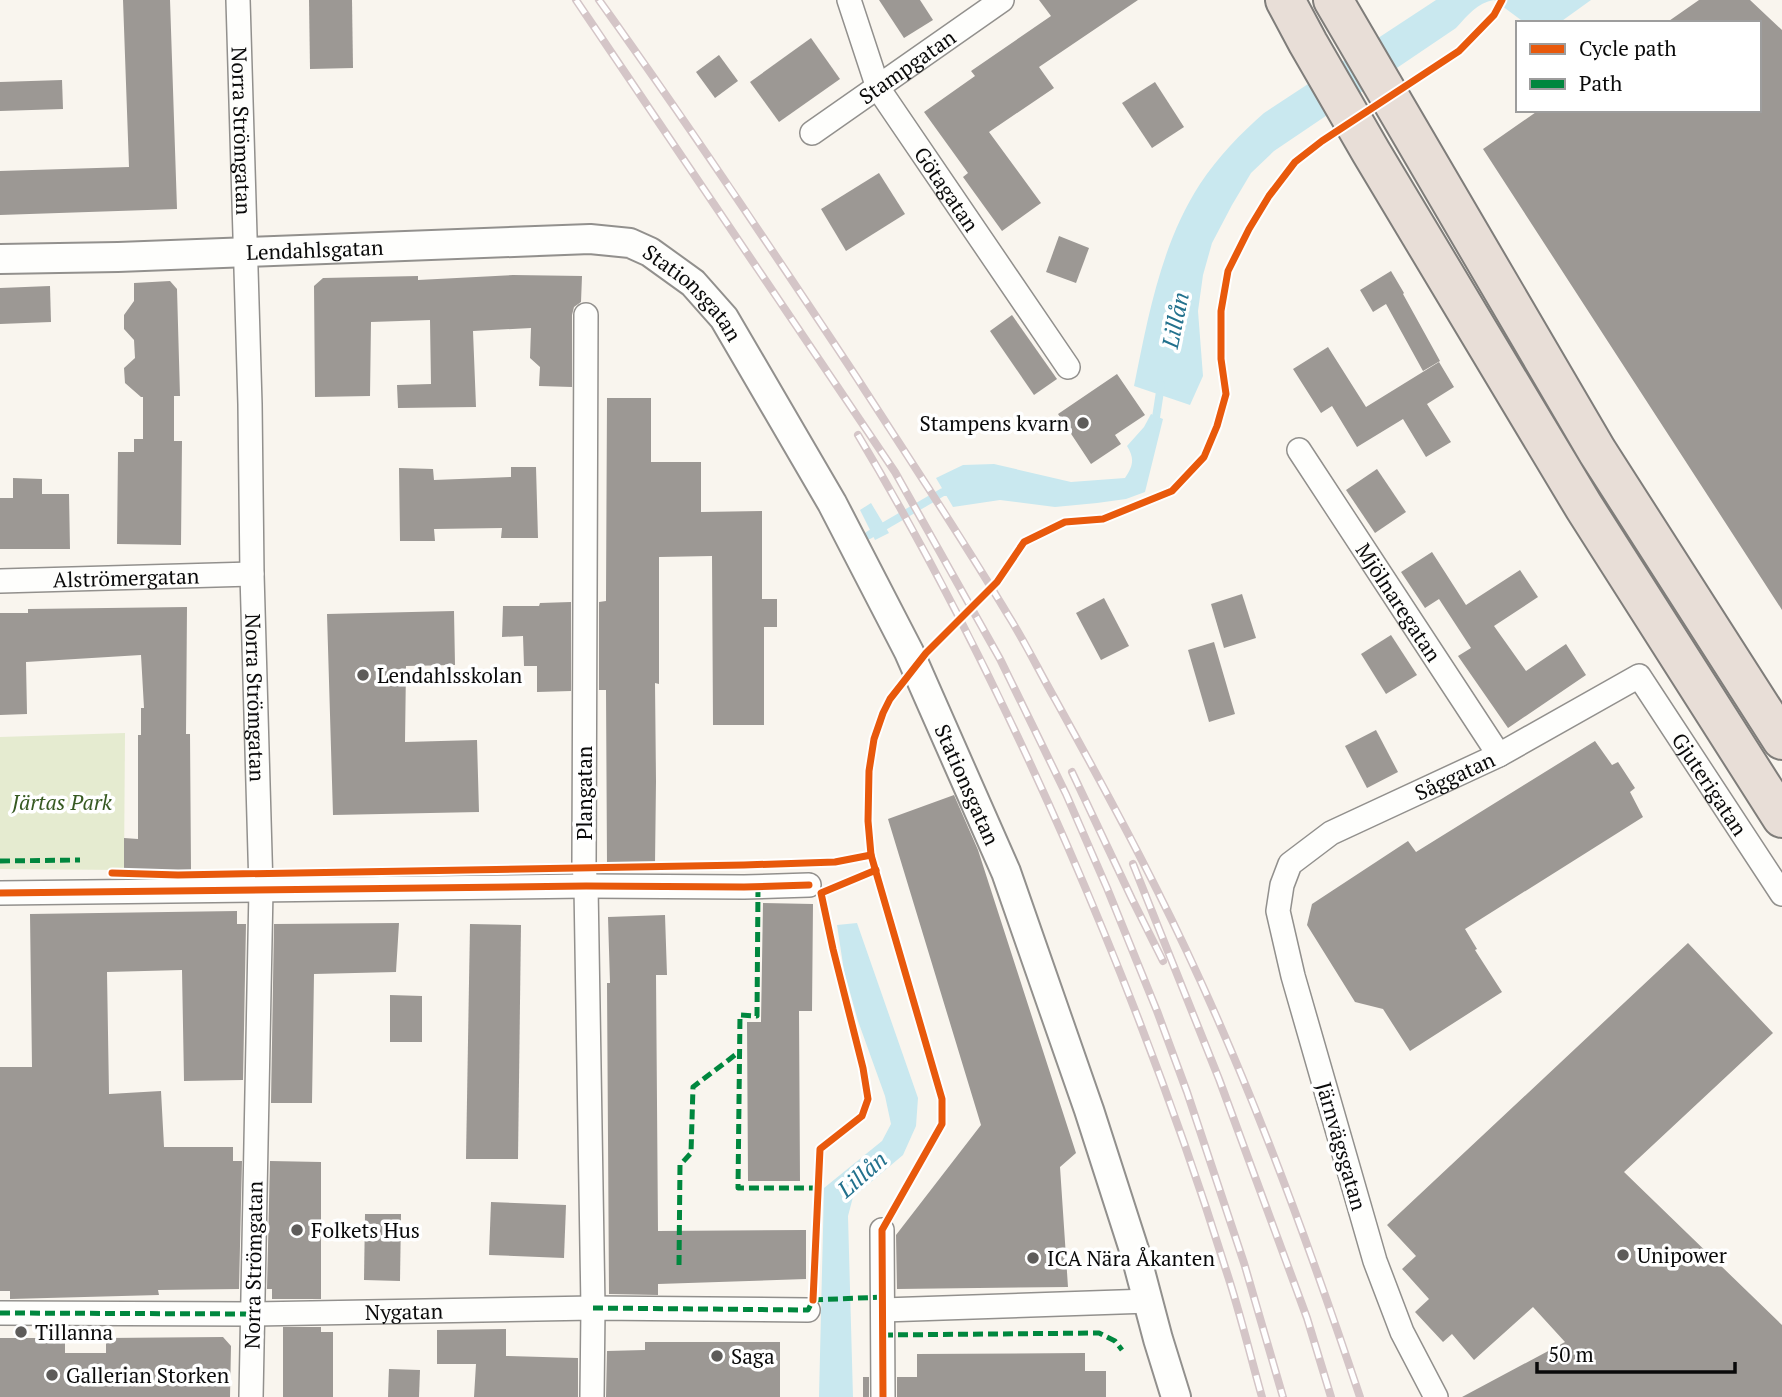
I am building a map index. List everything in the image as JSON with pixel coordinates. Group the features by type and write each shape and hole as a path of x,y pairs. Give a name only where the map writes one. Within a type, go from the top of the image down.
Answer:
{"highway":[{"path":"1285,0 1371,152 1584,507 1782,818"},
{"path":"1338,10 1597,451 1782,740"}],"street":[{"name":"Norra Strömgatan","path":"238,0 261,890 251,1397"},
{"name":"Götagatan","path":"849,0 878,88 1068,368"},
{"name":"Stampgatan","path":"812,133 1002,0"},
{"name":"Lendahlsgatan","path":"0,259 590,239 630,243"},
{"name":"Stationsgatan","path":"630,243 650,252 694,283 724,318 832,503 909,652 1006,872 1094,1123 1136,1256 1176,1397"},
{"name":"Plangatan","path":"586,316 584,854 593,1308 592,1397"},
{"name":"Mjölnaregatan","path":"1299,450 1499,755"},
{"name":"Alströmergatan","path":"0,581 252,574"},
{"name":"Såggatan","path":"1282,886 1290,864 1331,833 1499,755 1639,676"},
{"name":"Gjuterigatan","path":"1639,676 1782,894"},
{"path":"0,892 809,885"},
{"name":"Järnvägsgatan","path":"1282,886 1278,911 1293,976 1375,1261 1402,1332 1436,1397"},
{"path":"882,1230 883,1397"},
{"path":"883,1310 1149,1301"},
{"name":"Nygatan","path":"0,1313 252,1314 593,1308 808,1310"}],"green space":[{"name":"Järtas Park","path":"125,733 124,870 0,869 0,737"}],"water":[{"path":"1436,0 1494,0 1478,7 1456,28 1274,151 1251,173 1212,243 1203,275 1198,311 1203,376 1190,405 1134,386 1151,308 1175,231 1214,164 1264,113"},
{"path":"1494,0 1591,0 1562,21 1522,21"},
{"path":"1151,414 1163,419 1145,492 1126,499 1055,507 1000,500 953,507 936,478 963,465 994,464 1071,482 1125,478 1132,462 1127,446 1144,427"},
{"path":"871,503 889,533 875,540 860,510"},
{"path":"857,923 918,1098 916,1126 903,1155 853,1197 848,1216 853,1397 819,1397 824,1188 882,1141 891,1124 885,1096 858,1021 844,971 837,925"}],"building":[{"path":"123,0 170,0 177,209 0,215 0,171 129,167"},
{"path":"309,0 352,0 353,68 310,69"},
{"path":"879,0 920,0 933,20 904,38"},
{"path":"1039,0 1138,0 1039,67 1054,88 989,132 1041,203 1002,231 963,177 968,173 924,112 975,76 971,71 1051,16"},
{"path":"1699,0 1750,0 1782,30 1782,610 1483,149 1536,112 1761,112 1761,21 1669,21"},
{"path":"811,38 840,79 779,122 750,82"},
{"path":"719,55 738,81 715,98 696,72"},
{"path":"62,80 63,109 0,111 0,82"},
{"path":"1155,82 1184,127 1152,148 1122,103"},
{"path":"879,173 905,214 846,251 821,209"},
{"path":"1059,236 1089,248 1076,283 1046,272"},
{"path":"1391,271 1440,361 1423,371 1386,304 1373,312 1360,290"},
{"path":"513,275 582,276 581,302 574,307 572,315 572,387 539,386 540,367 530,358 531,328 473,331 476,407 398,408 397,385 431,384 430,320 371,322 370,396 315,397 314,286 323,278 418,276 418,280"},
{"path":"170,281 177,289 180,396 174,396 174,441 182,441 181,545 117,544 118,452 134,452 134,439 143,439 143,397 125,383 124,368 135,358 134,340 124,329 124,315 134,301 134,283"},
{"path":"50,286 51,322 0,324 0,288"},
{"path":"1012,315 1057,379 1034,395 990,331"},
{"path":"1328,347 1366,407 1439,362 1454,387 1427,404 1451,442 1426,457 1403,419 1357,447 1332,406 1321,413 1293,369"},
{"path":"1117,374 1145,415 1115,435 1121,444 1091,464 1058,414"},
{"path":"607,398 651,398 651,462 701,462 701,512 762,511 762,599 777,599 777,627 764,627 764,725 713,725 712,556 659,557 659,684 655,683 655,864 607,863 606,690 599,690 599,602 606,601"},
{"path":"511,467 536,467 538,538 501,538 502,528 434,529 435,541 400,541 399,468 433,469 434,480 511,477"},
{"path":"1377,469 1406,512 1375,533 1346,490"},
{"path":"13,478 42,479 42,494 69,494 70,549 0,549 0,498 13,498"},
{"path":"1432,552 1466,605 1520,570 1538,597 1494,626 1526,671 1566,644 1586,675 1508,728 1458,656 1471,648 1439,599 1425,608 1401,572"},
{"path":"1242,594 1256,638 1224,648 1211,604"},
{"path":"1104,598 1129,646 1101,660 1076,613"},
{"path":"571,602 571,691 537,692 537,666 524,666 523,636 502,637 503,606 539,606 540,603"},
{"path":"187,607 186,734 190,734 191,870 124,870 124,838 138,839 138,735 141,735 141,708 144,708 141,655 26,662 27,714 0,715 0,613 28,613 28,609"},
{"path":"454,611 455,665 406,666 405,742 477,740 479,812 333,815 327,614"},
{"path":"1391,635 1417,675 1386,694 1361,654"},
{"path":"1214,642 1235,714 1209,722 1188,650"},
{"path":"1376,730 1398,772 1367,788 1345,746"},
{"path":"1595,741 1612,765 1618,762 1635,788 1630,792 1643,817 1465,929 1502,992 1410,1051 1383,1009 1355,1002 1307,925 1312,904 1408,841 1416,852"},
{"path":"954,795 978,850 1076,1153 1060,1167 1068,1287 897,1289 896,1235 981,1125 888,819"},
{"path":"763,903 813,904 812,1011 799,1011 800,1181 748,1181 747,1022 761,1022"},
{"path":"237,911 237,924 246,924 243,1080 184,1081 182,970 107,972 109,1094 161,1091 164,1147 233,1147 233,1161 242,1161 239,1289 158,1290 159,1295 10,1299 10,1291 0,1291 0,1067 32,1067 30,914"},
{"path":"665,915 667,975 656,975 658,1231 806,1230 806,1279 658,1284 658,1295 609,1294 608,917"},
{"path":"399,923 396,972 314,974 312,1103 271,1103 274,924"},
{"path":"470,924 521,925 518,1159 466,1159"},
{"path":"1688,943 1773,1033 1624,1172 1782,1325 1782,1397 1462,1397 1565,1342 1533,1307 1474,1360 1452,1334 1443,1342 1415,1312 1429,1299 1402,1269 1416,1256 1387,1225"},
{"path":"390,995 422,996 422,1042 390,1042"},
{"name":"Folkets Hus","path":"270,1161 321,1162 321,1299 272,1299 272,1289 267,1289"},
{"path":"491,1202 566,1205 564,1258 489,1255"},
{"path":"365,1214 401,1214 400,1281 364,1280"},
{"path":"283,1327 321,1327 321,1332 333,1332 333,1397 283,1397"},
{"path":"506,1329 506,1356 578,1358 578,1397 474,1397 476,1364 437,1364 437,1330"},
{"path":"223,1337 231,1346 230,1397 0,1397 0,1338 65,1338 65,1353 106,1353 106,1338"},
{"path":"645,1342 780,1342 780,1397 606,1397 607,1351 645,1350"},
{"path":"1085,1353 1085,1371 1106,1371 1106,1397 897,1397 897,1377 917,1377 917,1354"},
{"path":"389,1369 420,1370 419,1397 388,1397"},
{"path":"863,1377 869,1377 869,1397 863,1397"}],"waterway":[{"name":"Lillån","path":"1155,424 1161,385"},
{"name":"Lillån","path":"869,535 943,492 953,492"}],"railway":[{"path":"576,0 895,472 1000,659 1066,794 1157,1011 1244,1263 1283,1397"},
{"path":"599,0 762,235 934,496 1014,625 1094,770 1187,951 1242,1076 1292,1204 1360,1397"},
{"path":"858,435 969,637 1019,740 1089,897 1132,1002 1191,1162 1231,1286 1262,1397"},
{"path":"1072,772 1163,961"},
{"path":"1133,864 1219,1079 1307,1318 1331,1397"}],"marked path":[{"path":"0,861 80,860"},
{"path":"758,887 757,1016 740,1015 738,1188 818,1188"},
{"path":"679,1265 680,1165 691,1153 693,1087 739,1052"},
{"path":"593,1308 808,1310 814,1296"},
{"path":"813,1300 883,1297"},
{"path":"0,1313 252,1314"},
{"path":"883,1335 1099,1333 1115,1341 1122,1350"}],"cycle path":[{"path":"883,1397 882,1230 942,1124 942,1099 871,855 868,821 869,771 874,739 883,713 890,699 926,653 997,582 1024,542 1065,522 1103,519 1172,491 1204,457 1226,394 1221,359 1221,311 1228,271 1269,196 1295,162 1322,141 1459,51 1494,15 1502,0"},
{"path":"112,873 178,875 744,865 835,862 871,855"},
{"path":"813,1300 820,1149 862,1116 868,1099 821,893 876,870"},
{"path":"0,893 809,885"}],"place":[{"name":"Stampens kvarn","path":"1083,423"},
{"name":"Lendahlsskolan","path":"363,675"},
{"name":"Folkets Hus","path":"297,1230"},
{"name":"Unipower","path":"1623,1255"},
{"name":"ICA Nära Åkanten","path":"1033,1258"},
{"name":"Tillanna","path":"21,1332"},
{"name":"Saga","path":"717,1356"},
{"name":"Gallerian Storken","path":"52,1375"}]}
